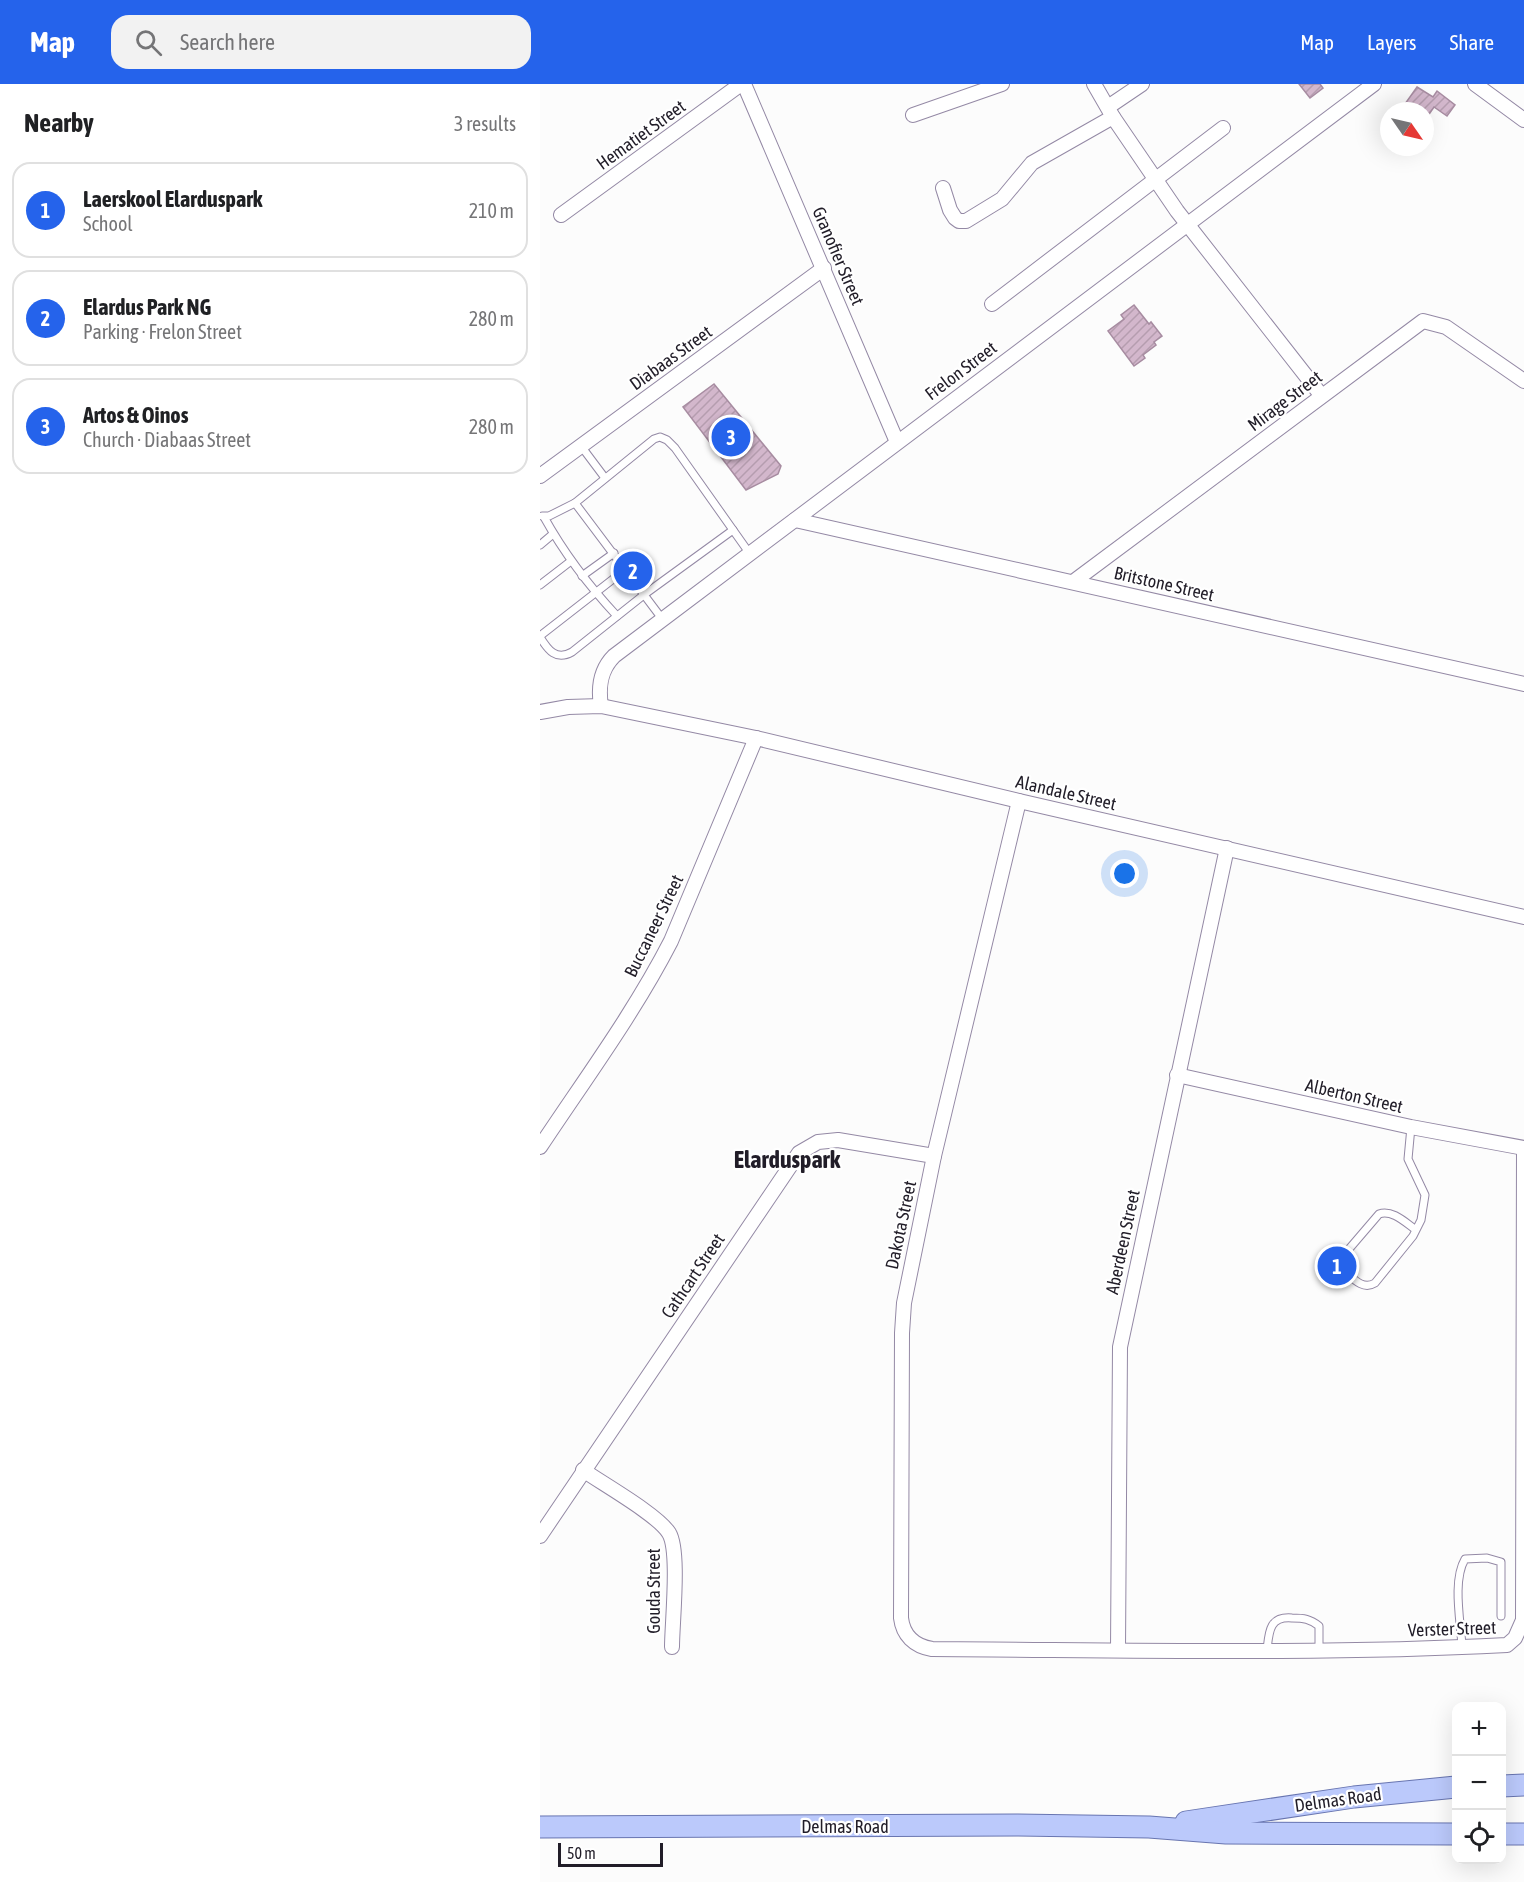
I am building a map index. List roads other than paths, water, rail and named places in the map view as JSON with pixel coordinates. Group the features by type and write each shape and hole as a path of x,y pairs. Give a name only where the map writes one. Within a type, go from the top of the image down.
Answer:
{"main road":[{"path":"1506,1786 1524,1785"},
{"name":"Delmas Road","path":"1149,1827 1354,1797 1452,1787"},
{"name":"Delmas Road","path":"540,1827 1018,1825 1149,1827 1226,1833 1452,1834"},
{"path":"1506,1834 1524,1834"}],"street":[{"name":"Hematiet Street","path":"561,214 743,84"},
{"name":"Granofier Street","path":"743,84 897,442"},
{"path":"913,116 1002,84"},
{"path":"1094,84 1155,180 1187,224 1321,395"},
{"path":"943,188 955,218 966,221 1002,200 1032,163 1111,112 1142,84"},
{"name":"Frelon Street","path":"601,706 599,689 608,663 897,442 1374,84"},
{"path":"1475,84 1524,120"},
{"path":"992,303 1223,128"},
{"name":"Diabaas Street","path":"540,476 824,268"},
{"name":"Mirage Street","path":"1073,582 1422,321 1446,327 1524,381"},
{"name":"Britstone Street","path":"795,520 1524,684"},
{"name":"Alandale Street","path":"540,712 568,707 601,706 756,738 1018,801 1524,917"},
{"name":"Buccaneer Street","path":"540,1147 620,1028 658,966 671,941 756,738"},
{"name":"Dakota Street","path":"932,1649 912,1641 902,1628 901,1618 904,1303 934,1156 1018,801"},
{"name":"Aberdeen Street","path":"1118,1650 1120,1347 1227,848"},
{"name":"Alberton Street","path":"1177,1075 1411,1127 1524,1148"},
{"name":"Cathcart Street","path":"540,1536 799,1153 818,1142 838,1140 934,1156"},
{"name":"Verster Street","path":"932,1649 1319,1650 1507,1645 1515,1638 1523,1620 1524,1148"},
{"name":"Gouda Street","path":"583,1470 654,1518 668,1532 674,1551 672,1647"}],"lane":[{"path":"542,516 549,516 575,503 654,439 660,437 675,448 750,554"},
{"path":"581,446 605,478"},
{"path":"575,503 663,620"},
{"path":"542,516 582,576 617,616"},
{"path":"626,569 540,636 548,650 554,655 566,655 733,530"},
{"path":"540,545 553,534"},
{"path":"582,576 614,553"},
{"path":"540,585 572,561"},
{"path":"1411,1127 1408,1159 1425,1195 1421,1220 1416,1230 1375,1283 1363,1286 1342,1269 1343,1256 1379,1214 1384,1212 1391,1214 1416,1230"},
{"path":"1462,1647 1458,1612 1460,1576 1465,1559 1487,1558 1501,1562 1501,1616"},
{"path":"1267,1650 1272,1626 1277,1619 1286,1617 1308,1618 1319,1626 1319,1650"}],"place":[{"name":"Artos & Oinos","path":"731,437"},
{"name":"Elardus Park NG","path":"633,571"},
{"name":"Laerskool Elarduspark","path":"1337,1266"}],"district":[{"name":"Elarduspark","path":"787,1160"}]}
